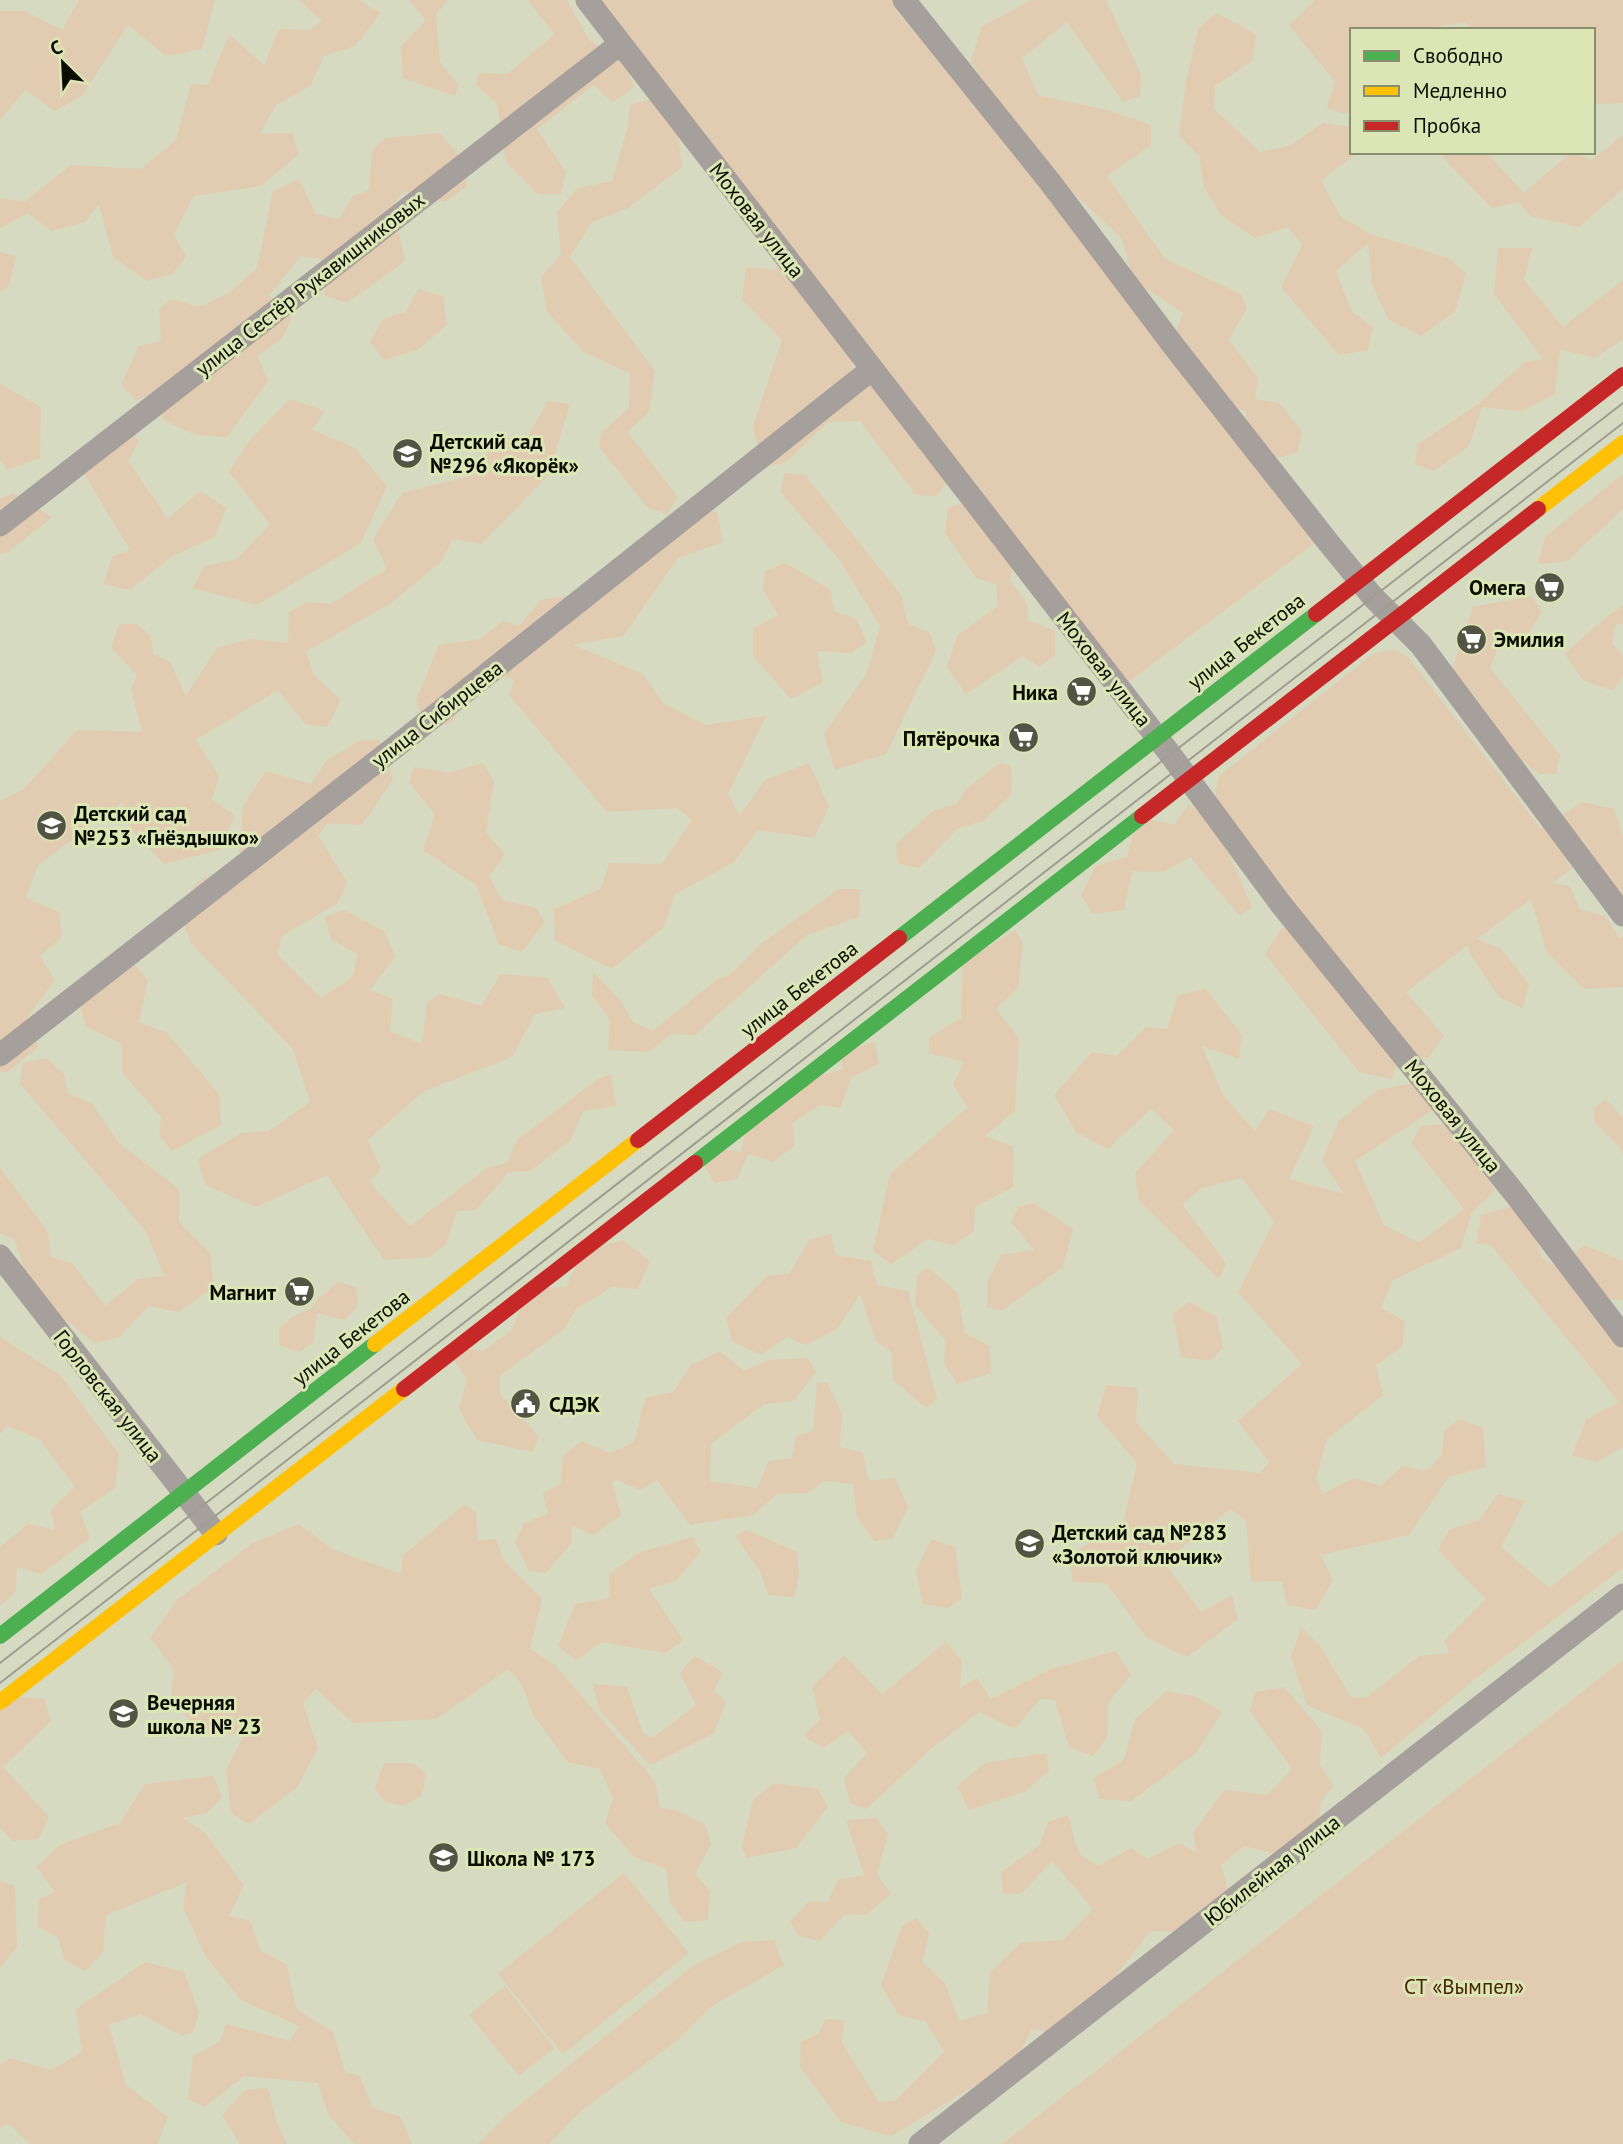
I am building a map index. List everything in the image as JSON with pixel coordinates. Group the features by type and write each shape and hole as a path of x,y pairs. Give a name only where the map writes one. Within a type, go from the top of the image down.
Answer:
{"main road":[{"name":"улица Бекетова","path":"0,1636 1623,375"},
{"path":"0,1702 1623,443"}],"street":[{"name":"Моховая улица","path":"587,0 1157,737 1280,903 1517,1195 1623,1336"},
{"path":"904,0 1050,182 1176,349 1358,580 1421,645 1623,915"},
{"name":"улица Сестёр Рукавишниковых","path":"0,525 620,44"},
{"name":"улица Сибирцева","path":"0,1055 394,748 872,369"},
{"name":"Горловская улица","path":"0,1256 216,1534"},
{"name":"Юбилейная улица","path":"920,2144 1623,1595"}],"green space":[{"path":"79,0 215,0 202,49 166,56 128,25 82,96 55,111 25,90 0,120 0,11 25,11 62,30"},
{"path":"299,0 359,0 381,13 355,46 324,56 310,86 276,105 260,134 292,133 299,154 261,186 194,196 174,234 186,257 172,274 147,281 113,257 99,205 85,222 51,231 28,213 0,228 0,198 24,202 71,165 141,169 176,140 191,84 208,85 229,34 264,65 279,29 310,30 322,21"},
{"path":"409,0 449,0 436,14 440,62 459,85 455,96 403,78 401,46 426,20"},
{"path":"527,0 567,0 589,40 625,60 634,88 612,102 594,85 537,129 566,173 561,194 538,194 506,162 497,103 476,85 479,73 507,74 555,34"},
{"path":"592,0 896,0 897,13 948,67 1315,543 1127,683 856,335 852,371 893,400 952,476 936,496 916,495 860,421 828,422 786,462 762,468 753,426 782,340 742,300 746,267 775,270 790,249"},
{"path":"1032,0 1106,0 1141,74 1140,96 1123,102 1067,22 1022,58 1038,95 1107,110 1151,125 1151,145 1107,176 1165,259 1241,294 1247,308 1229,340 1258,378 1255,399 1279,403 1302,431 1298,452 1277,458 1247,431 1246,411 1229,407 1174,337 1183,313 1133,280 1122,239 1043,164 971,62 981,27"},
{"path":"1315,0 1623,0 1623,103 1595,104 1595,28 1470,28 1465,22 1435,28 1350,28 1350,111 1346,114 1327,108 1335,82 1289,25"},
{"path":"1216,13 1256,34 1252,61 1215,86 1214,109 1260,152 1289,146 1323,123 1350,127 1350,154 1356,154 1321,180 1341,217 1373,235 1449,258 1466,273 1455,312 1421,336 1389,320 1372,285 1368,243 1336,271 1352,312 1373,327 1368,350 1339,355 1281,287 1302,245 1288,227 1255,238 1221,215 1204,187 1199,156 1179,136 1186,82 1198,29"},
{"path":"655,98 678,136 682,167 628,208 592,222 570,257 655,371 649,412 627,432 678,497 667,514 648,508 599,447 601,433 629,408 630,374 583,351 547,312 541,277 561,255 557,212 578,188 612,181 628,126 630,105"},
{"path":"440,133 463,160 467,186 446,202 404,191 393,205 405,261 347,303 324,295 327,260 301,256 269,296 295,312 281,339 258,356 268,381 227,437 196,435 165,421 149,396 136,400 121,385 139,346 161,341 159,309 172,299 198,307 228,294 257,268 273,191 299,179 316,214 339,219 352,197 369,190 372,150 385,138"},
{"path":"1623,135 1623,189 1579,227 1530,216 1519,202 1492,208 1443,158 1443,154 1488,154 1524,193 1570,154 1592,160"},
{"path":"1498,248 1532,248 1524,280 1563,327 1623,280 1623,339 1595,358 1560,349 1555,394 1522,411 1482,407 1469,446 1434,471 1415,464 1418,444 1478,404 1525,362 1543,359 1494,294"},
{"path":"0,252 16,256 9,286 0,292"},
{"path":"418,289 443,296 447,325 417,350 384,360 370,342 383,319 406,312"},
{"path":"0,384 41,407 40,458 7,470 0,460"},
{"path":"290,399 325,411 312,430 355,448 387,486 361,543 257,605 192,588 205,566 237,559 270,524 229,472 249,441"},
{"path":"548,401 570,404 548,476 481,544 453,539 441,562 391,603 307,651 312,673 341,700 327,727 305,724 278,690 196,740 219,776 212,799 235,816 220,850 164,864 130,828 123,802 38,865 26,898 59,912 62,937 40,956 55,980 28,1017 38,1047 9,1071 0,1073 0,801 24,789 77,730 142,732 131,689 137,675 111,648 119,624 137,624 151,636 153,654 170,662 186,696 217,648 250,639 288,643 289,612 307,602 330,604 387,569 373,539 402,493 473,475 494,440 528,436"},
{"path":"125,425 139,440 128,461 168,519 200,491 226,508 215,537 171,557 130,590 104,584 112,557 130,550 82,470 102,431"},
{"path":"784,473 805,475 901,595 908,624 930,633 936,651 886,754 835,770 824,734 867,673 880,626 839,559 781,493"},
{"path":"1623,474 1623,509 1566,562 1538,564 1545,537"},
{"path":"13,493 52,517 8,552 0,554 0,499"},
{"path":"966,501 1013,562 1010,580 1027,603 1028,620 1055,631 1055,655 1040,667 1023,656 966,694 947,667 957,636 998,606 996,584 976,578 945,533 948,508"},
{"path":"689,508 717,512 723,542 678,558 623,636 573,645 643,674 663,703 706,725 766,716 728,794 740,815 765,780 809,763 829,806 814,838 758,830 734,862 675,894 664,927 612,969 555,940 554,909 601,889 609,863 662,864 692,820 677,808 607,812 509,695 515,680 483,669 451,723 426,729 416,700 439,645 480,639 503,621 519,626 542,599 579,596"},
{"path":"785,563 831,590 834,611 857,620 867,642 851,653 817,651 823,682 791,699 753,656 753,629 778,615 763,589 765,571"},
{"path":"1532,596 1542,612 1529,632 1503,637 1490,668 1560,755 1556,774 1539,774 1495,738 1477,698 1451,672 1473,607"},
{"path":"1623,605 1623,624 1615,625 1612,644 1623,656 1623,676 1613,691 1583,680 1565,654"},
{"path":"1393,650 1407,656 1541,829 1582,802 1614,809 1623,837 1623,902 1590,857 1566,861 1572,868 1553,883 1570,886 1580,909 1605,916 1620,938 1623,936 1623,987 1584,989 1547,953 1531,899 1477,939 1501,949 1529,984 1523,1008 1500,998 1470,954 1468,945 1406,992 1444,1036 1428,1058 1399,1057 1392,1079 1359,1072 1265,954 1282,928 1303,917 1220,806 1215,794 1219,776 1374,653"},
{"path":"361,740 379,740 393,779 362,825 328,823 318,835 347,882 338,903 282,936 277,954 321,998 353,977 357,954 331,939 325,917 344,910 384,931 396,956 370,990 393,999 390,1031 422,1044 427,1002 440,994 481,1006 501,974 548,978 565,1008 535,1014 512,1057 424,1091 368,1140 381,1169 369,1182 410,1226 487,1168 507,1163 517,1140 598,1079 611,1074 616,1106 583,1111 571,1140 530,1171 509,1172 476,1210 457,1211 446,1245 429,1257 384,1260 327,1175 256,1207 205,1185 198,1159 241,1133 269,1131 310,1102 293,1049 191,943 178,908 198,881 239,864 243,806 266,771 311,784 327,760"},
{"path":"483,763 494,781 486,832 505,855 489,876 502,900 536,908 545,921 522,952 499,944 476,885 423,850 435,815 409,782 414,767 450,773"},
{"path":"1000,763 1011,766 1012,794 983,821 958,828 919,868 898,863 896,844 933,811 957,804 966,789"},
{"path":"1189,804 1216,826 1252,907 1240,916 1190,857 1163,872 1132,871 1124,910 1093,914 1081,895 1096,866 1127,857 1138,816 1174,825"},
{"path":"839,889 860,889 859,917 807,935 695,1035 671,1034 649,1052 608,1050 610,1019 592,996 593,971 620,1000 633,1022 653,1031 716,980 731,974 762,943"},
{"path":"1015,930 1023,944 1018,988 996,1009 1019,1038 1015,1111 985,1136 1014,1147 1013,1187 975,1207 974,1231 954,1245 928,1239 891,1264 873,1251 890,1174 968,1107 953,1085 964,1062 929,1053 929,1038 961,1018 963,963"},
{"path":"129,959 148,980 139,1022 167,1033 219,1094 221,1125 172,1151 159,1135 161,1117 122,1072 122,1044 85,1026 77,988"},
{"path":"1206,989 1242,1035 1239,1059 1202,1046 1223,1095 1255,1131 1269,1109 1314,1126 1289,1179 1344,1194 1322,1160 1339,1121 1378,1090 1420,1082 1439,1106 1355,1161 1384,1225 1419,1243 1464,1209 1411,1143 1421,1126 1454,1123 1495,1191 1472,1212 1461,1248 1393,1280 1381,1308 1405,1321 1402,1347 1376,1365 1383,1395 1327,1439 1316,1479 1323,1494 1354,1478 1381,1486 1403,1466 1427,1471 1442,1455 1444,1431 1460,1419 1483,1428 1486,1467 1449,1477 1409,1535 1320,1555 1333,1580 1315,1610 1287,1605 1282,1581 1251,1582 1246,1520 1230,1509 1164,1562 1201,1612 1232,1595 1238,1619 1187,1657 1147,1638 1106,1583 1073,1582 1068,1555 1123,1524 1137,1463 1097,1416 1106,1385 1138,1388 1136,1422 1174,1464 1260,1473 1269,1462 1238,1421 1302,1364 1238,1292 1274,1221 1242,1178 1202,1188 1182,1204 1226,1263 1219,1279 1139,1201 1135,1173 1174,1130 1151,1109 1108,1149 1076,1132 1054,1095 1092,1052 1117,1056 1146,1027 1167,1029 1178,995"},
{"path":"875,1042 879,1064 852,1077 840,1108 821,1105 793,1122 794,1146 773,1162 749,1154 737,1179 715,1183 703,1164 715,1148 741,1152 746,1129 791,1084 843,1069 839,1052"},
{"path":"46,1058 64,1074 68,1093 92,1104 120,1144 179,1189 179,1222 210,1253 214,1287 179,1312 149,1306 119,1337 95,1343 33,1294 14,1239 0,1233 0,1168 48,1232 51,1257 73,1264 105,1306 138,1279 165,1276 145,1230 20,1084 23,1063"},
{"path":"1606,1099 1623,1118 1623,1154 1619,1146 1594,1122 1594,1108"},
{"path":"1034,1203 1073,1229 1063,1267 1003,1310 987,1308 987,1282 1001,1255 1034,1250 1011,1222 1018,1207"},
{"path":"1525,1203 1542,1258 1569,1274 1623,1352 1623,1447 1596,1462 1572,1455 1586,1420 1619,1402 1490,1244 1476,1244 1481,1215"},
{"path":"831,1234 836,1255 871,1261 877,1285 908,1291 937,1399 926,1408 893,1380 892,1352 876,1341 860,1294 838,1328 806,1345 787,1337 761,1355 732,1341 726,1318 767,1276 789,1274 809,1240"},
{"path":"623,1240 650,1261 638,1289 612,1287 576,1309 565,1328 500,1376 500,1394 539,1437 533,1452 477,1440 459,1409 467,1379 451,1357 456,1347 483,1351 512,1330 521,1306 542,1288 566,1287 584,1250"},
{"path":"1584,1245 1623,1261 1623,1300 1595,1298 1572,1256"},
{"path":"929,1268 958,1293 965,1333 990,1346 991,1373 957,1384 944,1363 946,1341 915,1305 917,1274"},
{"path":"338,1282 356,1287 358,1307 344,1320 317,1313 313,1343 299,1352 279,1345 279,1329 294,1316 312,1308 318,1299"},
{"path":"1189,1302 1217,1317 1223,1348 1210,1361 1181,1357 1173,1314"},
{"path":"0,1337 61,1376 119,1454 115,1488 80,1512 90,1538 41,1574 17,1567 16,1591 0,1606 0,1547 28,1524 55,1530 51,1510 75,1487 39,1439 7,1426 0,1434"},
{"path":"720,1351 744,1371 769,1360 807,1358 816,1372 794,1401 764,1404 711,1444 710,1481 757,1488 769,1461 792,1458 796,1436 813,1431 817,1383 827,1382 842,1413 840,1447 863,1453 869,1481 895,1478 908,1507 892,1539 874,1541 857,1517 853,1484 824,1481 808,1493 777,1494 753,1515 690,1525 657,1480 640,1490 616,1479 612,1483 621,1515 593,1535 572,1525 571,1544 546,1573 529,1571 515,1542 524,1523 548,1514 543,1493 561,1483 563,1456 581,1441 610,1453 634,1442 645,1398 673,1392 691,1365"},
{"path":"1498,1494 1525,1501 1501,1547 1549,1588 1623,1530 1623,1568 1475,1679 1381,1758 1364,1729 1307,1705 1291,1657 1301,1627 1319,1645 1352,1698 1367,1697 1419,1656 1450,1653 1444,1641 1486,1599 1438,1550 1449,1530 1479,1520"},
{"path":"464,1505 476,1512 478,1541 496,1539 504,1561 542,1599 530,1649 555,1665 655,1781 660,1808 675,1810 705,1824 711,1844 695,1874 710,1891 708,1920 685,1922 670,1903 666,1869 634,1857 605,1823 613,1798 600,1769 568,1762 533,1715 522,1684 508,1669 436,1719 353,1723 316,1689 303,1703 318,1748 297,1787 249,1824 231,1813 226,1769 245,1734 201,1734 171,1699 174,1669 150,1638 177,1600 253,1543 299,1524 332,1549 401,1574 403,1555"},
{"path":"747,1530 797,1552 799,1574 795,1597 768,1595 760,1571 735,1536"},
{"path":"692,1537 701,1552 676,1580 649,1589 683,1640 665,1653 602,1642 576,1660 558,1646 575,1604 610,1598 609,1574 638,1553"},
{"path":"931,1539 955,1547 962,1598 948,1608 923,1604 916,1571"},
{"path":"946,1642 962,1661 960,1688 977,1678 991,1699 1051,1669 1116,1651 1131,1675 1108,1703 1107,1738 1093,1756 1069,1747 1055,1700 1040,1699 1015,1729 979,1712 930,1750 866,1809 850,1803 844,1778 867,1753 848,1731 823,1748 803,1735 820,1720 812,1687 844,1655 882,1694"},
{"path":"694,1656 723,1672 714,1691 726,1702 714,1733 650,1765 599,1710 593,1684 627,1687 643,1733 653,1738 696,1705 680,1673"},
{"name":"СТ «Вымпел»","path":"1623,1660 1623,2144 1002,2144"},
{"path":"1284,1687 1322,1731 1320,1765 1334,1786 1321,1801 1318,1829 1287,1857 1244,1846 1221,1865 1229,1893 1182,1932 1150,1931 1104,1991 1052,2032 1032,2029 1016,2061 891,2136 841,2122 800,2067 801,2042 818,2034 826,2019 844,2020 842,2043 879,2102 895,2101 944,2052 926,2022 899,2015 881,1985 902,1926 916,1918 929,1933 923,1962 945,1983 959,2021 987,2013 990,1972 1021,1943 1063,1940 1093,1909 1052,1861 1021,1894 1003,1894 1001,1872 1039,1846 1048,1822 1068,1815 1079,1854 1098,1866 1131,1848 1148,1859 1179,1843 1197,1853 1193,1833 1224,1790 1267,1795 1292,1769 1250,1711 1255,1692"},
{"path":"1167,1691 1196,1697 1222,1712 1197,1752 1131,1801 1099,1799 1094,1778 1124,1760 1135,1719"},
{"path":"11,1696 44,1699 51,1721 3,1767 49,1817 38,1839 13,1841 0,1828 0,1706"},
{"path":"1046,1753 1049,1770 1026,1791 969,1810 957,1786 985,1763"},
{"path":"384,1763 412,1763 426,1773 422,1795 404,1806 385,1802 375,1788"},
{"path":"213,1776 222,1797 207,1813 183,1818 205,1833 244,1885 229,1916 250,1921 261,1951 287,1965 296,2009 333,2032 345,2071 360,2077 373,2108 401,2117 412,2144 354,2144 328,2114 318,2083 244,2076 205,2107 188,2099 193,2056 220,2042 226,2024 290,2041 299,2026 241,2000 206,1957 183,1908 187,1882 106,1915 103,1953 85,1971 64,1960 58,1937 38,1927 39,1899 55,1892 36,1867 60,1845 120,1823 145,1784"},
{"path":"774,1783 818,1789 828,1807 796,1848 746,1858 742,1846 753,1800"},
{"path":"876,1818 888,1834 877,1874 891,1894 866,1915 846,1914 819,1941 799,1936 790,1922 808,1902 828,1902 838,1880 864,1875 846,1820"},
{"path":"624,1873 689,1953 563,2054 498,1974"},
{"path":"0,1881 15,1886 17,1947 0,1968"},
{"path":"774,1940 784,1965 712,2006 679,2039 581,2111 549,2144 478,2144 507,2115 694,1965 742,1942"},
{"path":"145,1962 184,1972 199,2012 194,2031 182,2036 140,2014 109,2025 126,2085 168,2117 157,2144 30,2144 8,2123 0,2129 0,2065 9,2058 52,2070 82,2052 76,2009"},
{"path":"505,1986 554,2048 519,2076 469,2015"},
{"path":"268,2088 277,2123 287,2144 240,2144 222,2115 245,2090"}],"tram line":[{"path":"0,1663 1623,403"},
{"path":"0,1683 1623,423"}],"traffic: fast":[{"path":"899,938 1316,614"},
{"path":"695,1163 1142,816"},
{"path":"0,1636 375,1344"}],"traffic: slow":[{"path":"1538,509 1623,443"},
{"path":"375,1344 638,1140"},
{"path":"0,1702 404,1389"}],"traffic: jam":[{"path":"1316,614 1623,375"},
{"path":"1142,816 1538,509"},
{"path":"638,1140 899,938"},
{"path":"404,1389 695,1163"}],"place":[{"name":"Детский сад №296 «Якорёк»","path":"407,453"},
{"name":"Омега","path":"1549,587"},
{"name":"Эмилия","path":"1471,639"},
{"name":"Ника","path":"1081,692"},
{"name":"Пятёрочка","path":"1023,738"},
{"name":"Детский сад №253 «Гнёздышко»","path":"51,825"},
{"name":"Магнит","path":"299,1292"},
{"name":"СДЭК","path":"526,1404"},
{"name":"Детский сад №283 «Золотой ключик»","path":"1029,1544"},
{"name":"Вечерняя школа № 23","path":"124,1714"},
{"name":"Школа № 173","path":"444,1858"}]}
